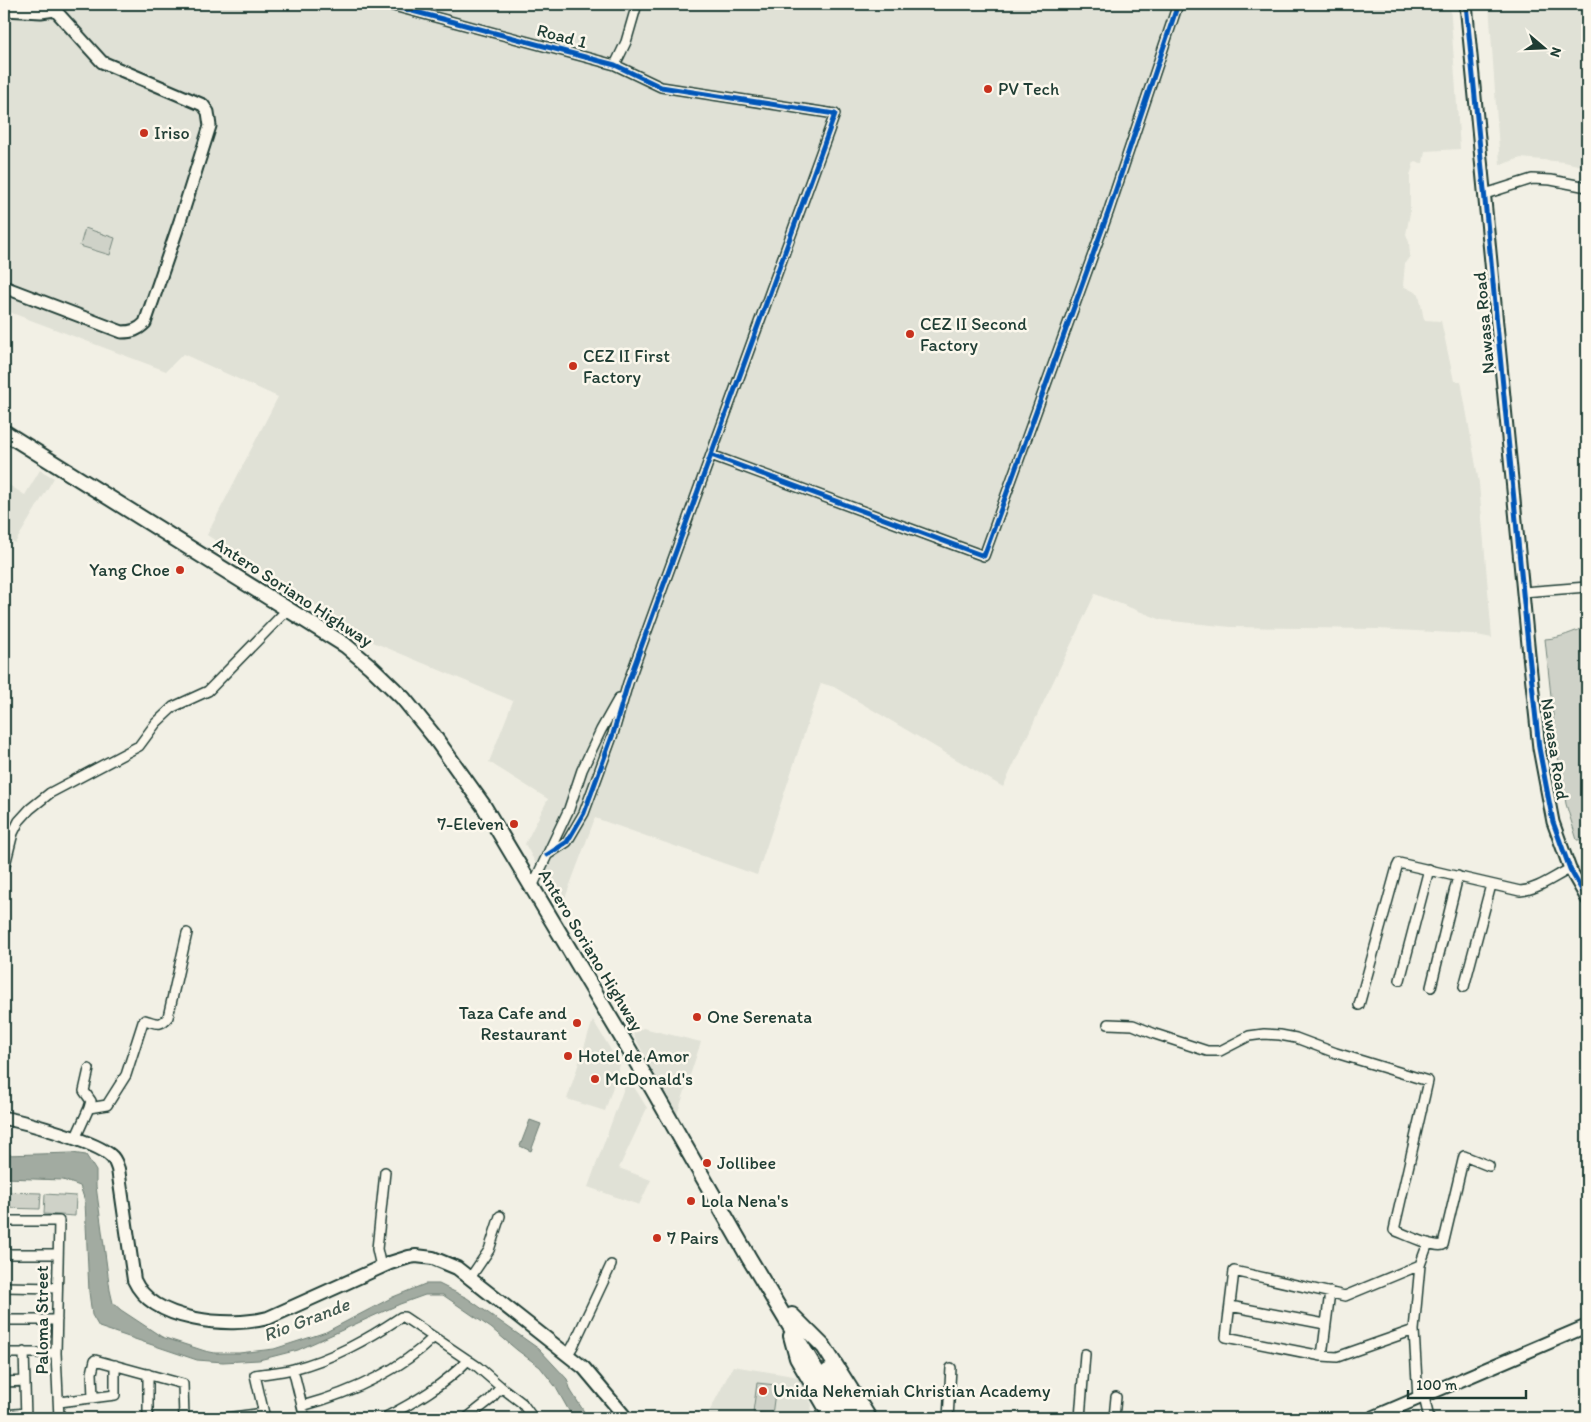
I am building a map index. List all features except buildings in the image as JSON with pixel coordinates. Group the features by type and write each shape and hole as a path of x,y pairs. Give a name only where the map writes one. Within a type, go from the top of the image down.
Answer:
{"main road":[{"name":"Antero Soriano Highway","path":"4,432 345,645 372,667 403,698 463,776 532,887 677,1131 749,1258 857,1418"},
{"path":"4,1118 99,1147 111,1156 116,1162 134,1280 144,1295 174,1313 200,1320 215,1321 268,1318 380,1267 408,1257 424,1257 448,1263 568,1354 587,1371 626,1418"},
{"name":"Antero Soriano Highway","path":"789,1317 845,1418"},
{"path":"789,1317 797,1358 832,1418"},
{"path":"789,1317 824,1347 869,1418"},
{"path":"1372,1418 1587,1326"}],"street":[{"name":"Road 1","path":"386,4 615,65 661,87 835,114 711,455"},
{"path":"615,65 626,42 637,4"},
{"path":"547,855 567,842 584,813 610,743 628,682 711,455 984,556 1108,213 1178,4"},
{"name":"Nawasa Road","path":"1466,4 1539,748 1553,822 1570,868 1587,899"},
{"path":"4,10 41,12 56,7 102,62 203,105 208,112 210,126 145,323 140,327 134,331 122,332 4,287"},
{"path":"1485,194 1532,179 1551,180 1587,187"},
{"path":"1523,592 1587,586"},
{"path":"4,869 13,832 19,821 30,809 50,793 140,746 156,723 173,707 208,691 288,609"},
{"path":"532,887 569,809 582,770 601,730 628,682"},
{"path":"1359,1004 1399,864 1403,863 1491,885 1525,890 1570,868"},
{"path":"1400,980 1429,869"},
{"path":"1430,987 1458,876"},
{"path":"1464,987 1491,885"},
{"path":"89,1108 108,1105 120,1086 126,1075 143,1022 145,1020 158,1024 164,1023 168,1017 188,933"},
{"path":"1108,1024 1133,1025 1155,1034 1208,1050 1220,1051 1250,1036 1280,1034 1428,1081 1394,1230 1428,1243 1439,1246 1444,1243 1464,1156 1489,1166"},
{"path":"75,1139 91,1101 84,1091 89,1069"},
{"path":"380,1267 377,1249 385,1172"},
{"path":"470,1278 489,1250 500,1216"},
{"name":"Paloma Street","path":"4,1221 59,1221 56,1353 59,1418"},
{"path":"1428,1243 1420,1265 1414,1330 1421,1398 1429,1418"},
{"path":"4,1254 58,1254"},
{"path":"568,1354 611,1265"},
{"path":"1414,1330 1337,1357 1322,1356 1226,1337 1234,1271 1345,1296 1420,1265"},
{"path":"4,1287 57,1288"},
{"path":"1322,1356 1330,1292"},
{"path":"1230,1306 1325,1324"},
{"path":"225,1418 265,1416 255,1375 293,1369 350,1348 371,1337 401,1317 404,1317 468,1360 522,1403 528,1416"},
{"path":"4,1320 57,1320"},
{"path":"302,1406 342,1394 370,1381 416,1353 434,1337"},
{"path":"4,1415 26,1416 24,1352"},
{"path":"4,1353 56,1353"},
{"path":"1080,1418 1086,1354"},
{"path":"93,1398 92,1373 95,1360 183,1384 184,1418"},
{"path":"384,1418 443,1383 468,1360"},
{"path":"59,1402 115,1395 115,1365"},
{"path":"948,1418 951,1368"},
{"path":"293,1369 305,1418"},
{"path":"148,1374 148,1418"},
{"path":"4,1382 25,1381"},
{"path":"467,1418 490,1400 501,1387"},
{"path":"1114,1418 1116,1397"}],"shaded area":[{"path":"4,4 1450,4 1460,149 1425,151 1423,163 1414,162 1410,176 1410,213 1406,234 1409,242 1410,256 1405,263 1403,286 1419,294 1424,320 1441,321 1454,381 1461,381 1479,483 1492,638 1472,634 1378,629 1231,627 1162,620 1095,594 1003,787 834,687 821,683 757,875 595,818 561,909 525,844 548,799 489,762 513,701 373,642 207,535 278,397 183,354 166,371 4,310"},
{"path":"1489,4 1587,4 1587,167 1564,162 1521,158 1500,165"},
{"path":"85,228 115,238 110,255 80,246"},
{"path":"40,470 54,478 15,543 4,536 4,482 25,495"},
{"path":"1587,627 1587,839 1577,840 1566,804 1556,744 1545,639 1562,636"},
{"name":"McDonald's","path":"593,1020 620,1065 605,1111 567,1099"},
{"path":"643,1028 701,1042 677,1115 633,1034"},
{"path":"628,1077 647,1108 619,1168 651,1180 639,1205 588,1187"},
{"path":"530,1120 541,1124 531,1151 520,1146"},
{"path":"72,1153 86,1155 96,1171 96,1186 113,1303 162,1337 215,1353 239,1353 274,1349 326,1332 393,1297 425,1284 439,1284 467,1298 539,1349 567,1379 571,1391 588,1418 573,1418 555,1386 540,1367 491,1328 443,1295 425,1295 400,1304 298,1350 259,1360 223,1362 197,1360 99,1327 92,1315 89,1292 85,1201 80,1186 63,1180 4,1178 4,1155"},
{"path":"5,1192 41,1193 40,1209 4,1208"},
{"path":"45,1194 76,1196 75,1216 44,1214"},
{"name":"Unida Nehemiah Christian Academy","path":"733,1366 799,1377 812,1405 810,1418 706,1418"},
{"path":"757,1383 776,1385 772,1415 753,1412"}],"cycle path":[{"path":"386,4 615,65 661,87 835,114 628,683 613,734 584,813 567,842 547,855"},
{"path":"711,455 984,556 1108,213 1178,4"},
{"path":"1466,4 1539,748 1553,822 1570,869 1587,899"}],"place":[{"name":"PV Tech","path":"988,89"},
{"name":"Iriso","path":"144,133"},
{"name":"CEZ II Second Factory","path":"910,334"},
{"name":"CEZ II First Factory","path":"573,366"},
{"name":"Yang Choe","path":"180,570"},
{"name":"7-Eleven","path":"514,824"},
{"name":"One Serenata","path":"697,1017"},
{"name":"Taza Cafe and Restaurant","path":"577,1023"},
{"name":"Hotel de Amor","path":"568,1056"},
{"name":"McDonald's","path":"595,1079"},
{"name":"Jollibee","path":"707,1163"},
{"name":"Lola Nena's","path":"691,1201"},
{"name":"7 Pairs","path":"657,1238"},
{"name":"Unida Nehemiah Christian Academy","path":"763,1391"}],"water label":[{"name":"Rio Grande","path":"306,1319"}]}
